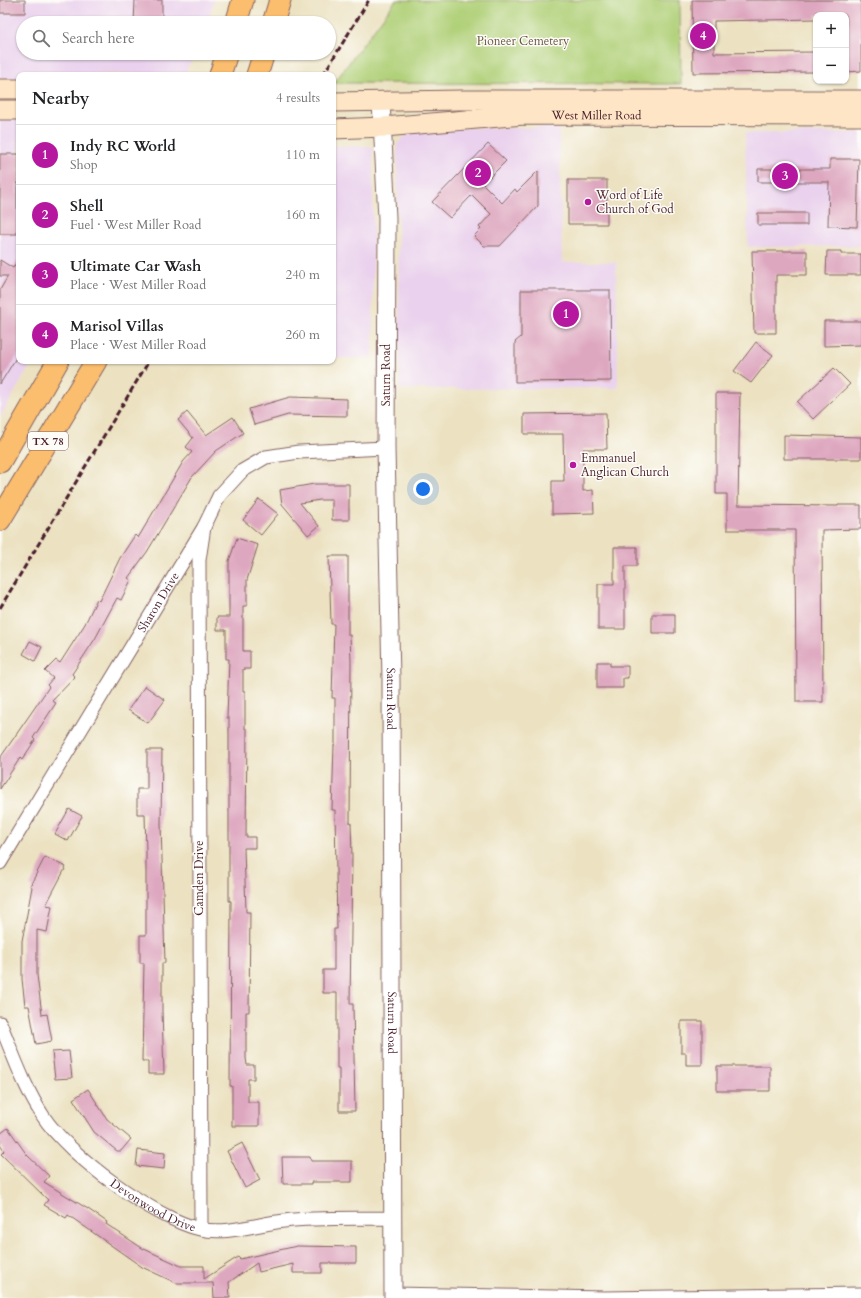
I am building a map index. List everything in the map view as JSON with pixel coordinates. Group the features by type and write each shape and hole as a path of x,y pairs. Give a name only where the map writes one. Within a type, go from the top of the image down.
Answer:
{"main road":[{"path":"238,16 243,0"},
{"path":"275,16 280,0"},
{"path":"221,72 225,60"},
{"path":"258,72 262,60"},
{"path":"0,89 16,89"},
{"name":"West Miller Road","path":"336,102 861,100"},
{"path":"0,110 16,110"},
{"name":"West Miller Road","path":"336,129 384,127 524,116 861,116"},
{"name":"TX 78","path":"0,462 56,364"},
{"name":"TX 78","path":"0,520 94,364"}],"street":[{"name":"Saturn Road","path":"381,101 384,127 387,218 386,448 390,648 393,1296"},
{"name":"Sharon Drive","path":"0,863 204,527 219,496 242,471 266,457 298,452 386,448"},
{"name":"Camden Drive","path":"201,1229 199,560 204,527"},
{"name":"Devonwood Drive","path":"0,1023 20,1072 43,1117 72,1151 127,1193 176,1221 201,1229 225,1230 284,1221 393,1218"},
{"path":"393,1296 605,1298 861,1294"}],"shaded area":[{"path":"0,0 214,0 209,16 16,16 16,60 192,60 186,72 16,72 16,79 0,79"},
{"path":"0,119 16,119 16,364 31,364 0,417"},
{"path":"413,128 559,128 562,262 616,262 618,388 400,389 397,144"},
{"path":"745,133 861,133 861,246 748,247"},
{"path":"336,146 373,147 373,358 336,358"}],"green space":[{"name":"Pioneer Cemetery","path":"396,0 680,0 681,84 336,83 336,80"}],"building":[{"path":"0,0 25,0 25,13 0,13"},
{"path":"135,0 162,0 162,16 134,16"},
{"path":"692,0 861,0 861,71 849,72 849,12 813,12 813,19 714,21 714,53 813,52 813,72 693,73"},
{"path":"488,144 506,161 483,184 502,203 515,189 517,192 538,171 538,206 500,246 484,246 474,236 481,229 479,227 491,214 472,195 450,218 432,202"},
{"path":"0,154 16,154 16,234 0,234"},
{"path":"830,159 859,159 857,227 828,226 829,182 758,182 758,169 830,169"},
{"name":"Word of Life Church of God","path":"568,180 607,180 607,224 568,224"},
{"path":"758,213 807,213 807,225 758,225"},
{"path":"752,251 807,251 807,275 776,275 776,333 754,333"},
{"path":"827,251 841,251 841,254 861,254 861,275 826,275"},
{"path":"0,260 13,268 16,263 16,358 0,384 0,290 8,276 0,276"},
{"path":"521,290 610,290 611,381 515,382 515,342 521,337"},
{"path":"824,321 861,321 861,345 824,346"},
{"path":"756,342 773,355 751,383 734,371"},
{"path":"834,368 850,384 813,419 797,402"},
{"path":"716,393 740,393 738,505 861,505 861,529 822,530 823,702 796,702 795,530 727,530 727,494 716,494"},
{"path":"290,397 347,399 347,416 288,415 254,425 249,409"},
{"path":"187,412 206,435 233,417 243,433 216,451 192,477 147,552 128,578 131,580 121,600 117,598 95,639 72,674 75,677 52,701 56,703 33,738 35,740 22,760 20,758 0,789 0,758 49,687 47,685 53,678 45,671 56,660 60,663 85,624 97,599 99,601 120,558 135,535 138,538 183,462 192,452 186,447 193,438 178,420"},
{"name":"Emmanuel Anglican Church","path":"606,413 607,449 583,449 583,491 593,490 594,513 552,514 552,481 564,481 563,434 524,434 524,414"},
{"path":"784,435 861,437 861,459 784,459"},
{"path":"314,484 349,484 349,520 332,520 332,500 300,503 319,526 308,535 282,504 280,490"},
{"path":"259,499 278,514 261,535 243,520"},
{"path":"237,538 258,545 247,580 247,606 243,606 243,651 250,651 250,669 243,669 243,691 245,691 245,729 247,729 246,837 255,837 255,848 244,848 246,912 250,912 249,1012 246,1012 246,1058 247,1065 254,1065 254,1079 248,1079 248,1102 259,1102 259,1126 232,1126 232,1086 230,1086 231,901 229,901 229,718 227,718 229,659 226,659 226,630 217,630 217,617 229,617 229,561"},
{"path":"614,547 637,547 637,566 625,566 625,629 598,629 598,584 614,584"},
{"path":"329,556 348,556 348,635 350,635 351,661 350,823 352,856 350,1004 353,1004 355,1111 339,1111 339,1068 337,1068 337,993 323,993 323,970 334,970 334,929 337,929 335,810 332,810 335,745 335,698 332,698 334,624 331,624"},
{"path":"652,614 675,614 675,633 652,633"},
{"path":"30,641 42,647 35,661 23,654"},
{"path":"597,662 610,662 610,666 628,666 628,678 623,678 623,688 597,688"},
{"path":"145,686 165,700 148,723 128,710"},
{"path":"147,750 162,750 161,824 165,963 162,963 164,1074 148,1074 148,1061 142,1061 144,963 140,963 140,935 146,935 146,852 145,814 137,814 137,789 147,789"},
{"path":"69,809 82,816 68,841 55,834"},
{"path":"45,857 66,867 46,905 52,906 47,932 37,930 37,975 42,1015 47,1014 52,1041 36,1044 29,1006 25,1006 22,979 22,941 32,887 30,886"},
{"path":"681,1021 702,1021 702,1065 686,1065 686,1053 681,1053"},
{"path":"69,1051 72,1078 55,1079 52,1052"},
{"path":"717,1066 770,1066 770,1091 717,1091"},
{"path":"88,1089 107,1119 131,1139 121,1151 117,1151 94,1132 73,1099"},
{"path":"8,1128 27,1155 49,1176 44,1182 88,1209 107,1222 106,1224 142,1248 181,1266 204,1266 204,1279 238,1257 240,1259 297,1246 356,1247 356,1263 322,1263 322,1273 293,1273 293,1264 259,1272 257,1263 229,1282 230,1298 214,1298 213,1283 176,1283 142,1267 68,1215 66,1218 44,1205 48,1200 1,1154 4,1151 0,1145 0,1134"},
{"path":"242,1143 260,1180 245,1188 227,1151"},
{"path":"138,1150 165,1153 164,1169 136,1166"},
{"path":"282,1157 310,1157 311,1161 352,1161 352,1182 283,1184"}],"railway":[{"path":"336,54 369,0"},
{"path":"325,72 332,60"},
{"path":"0,608 147,364"}],"place":[{"name":"Marisol Villas","path":"703,36"},
{"name":"Shell","path":"478,173"},
{"name":"Ultimate Car Wash","path":"785,176"},
{"name":"Word of Life Church of God","path":"588,202"},
{"name":"Indy RC World","path":"566,314"},
{"name":"Emmanuel Anglican Church","path":"573,465"}]}
